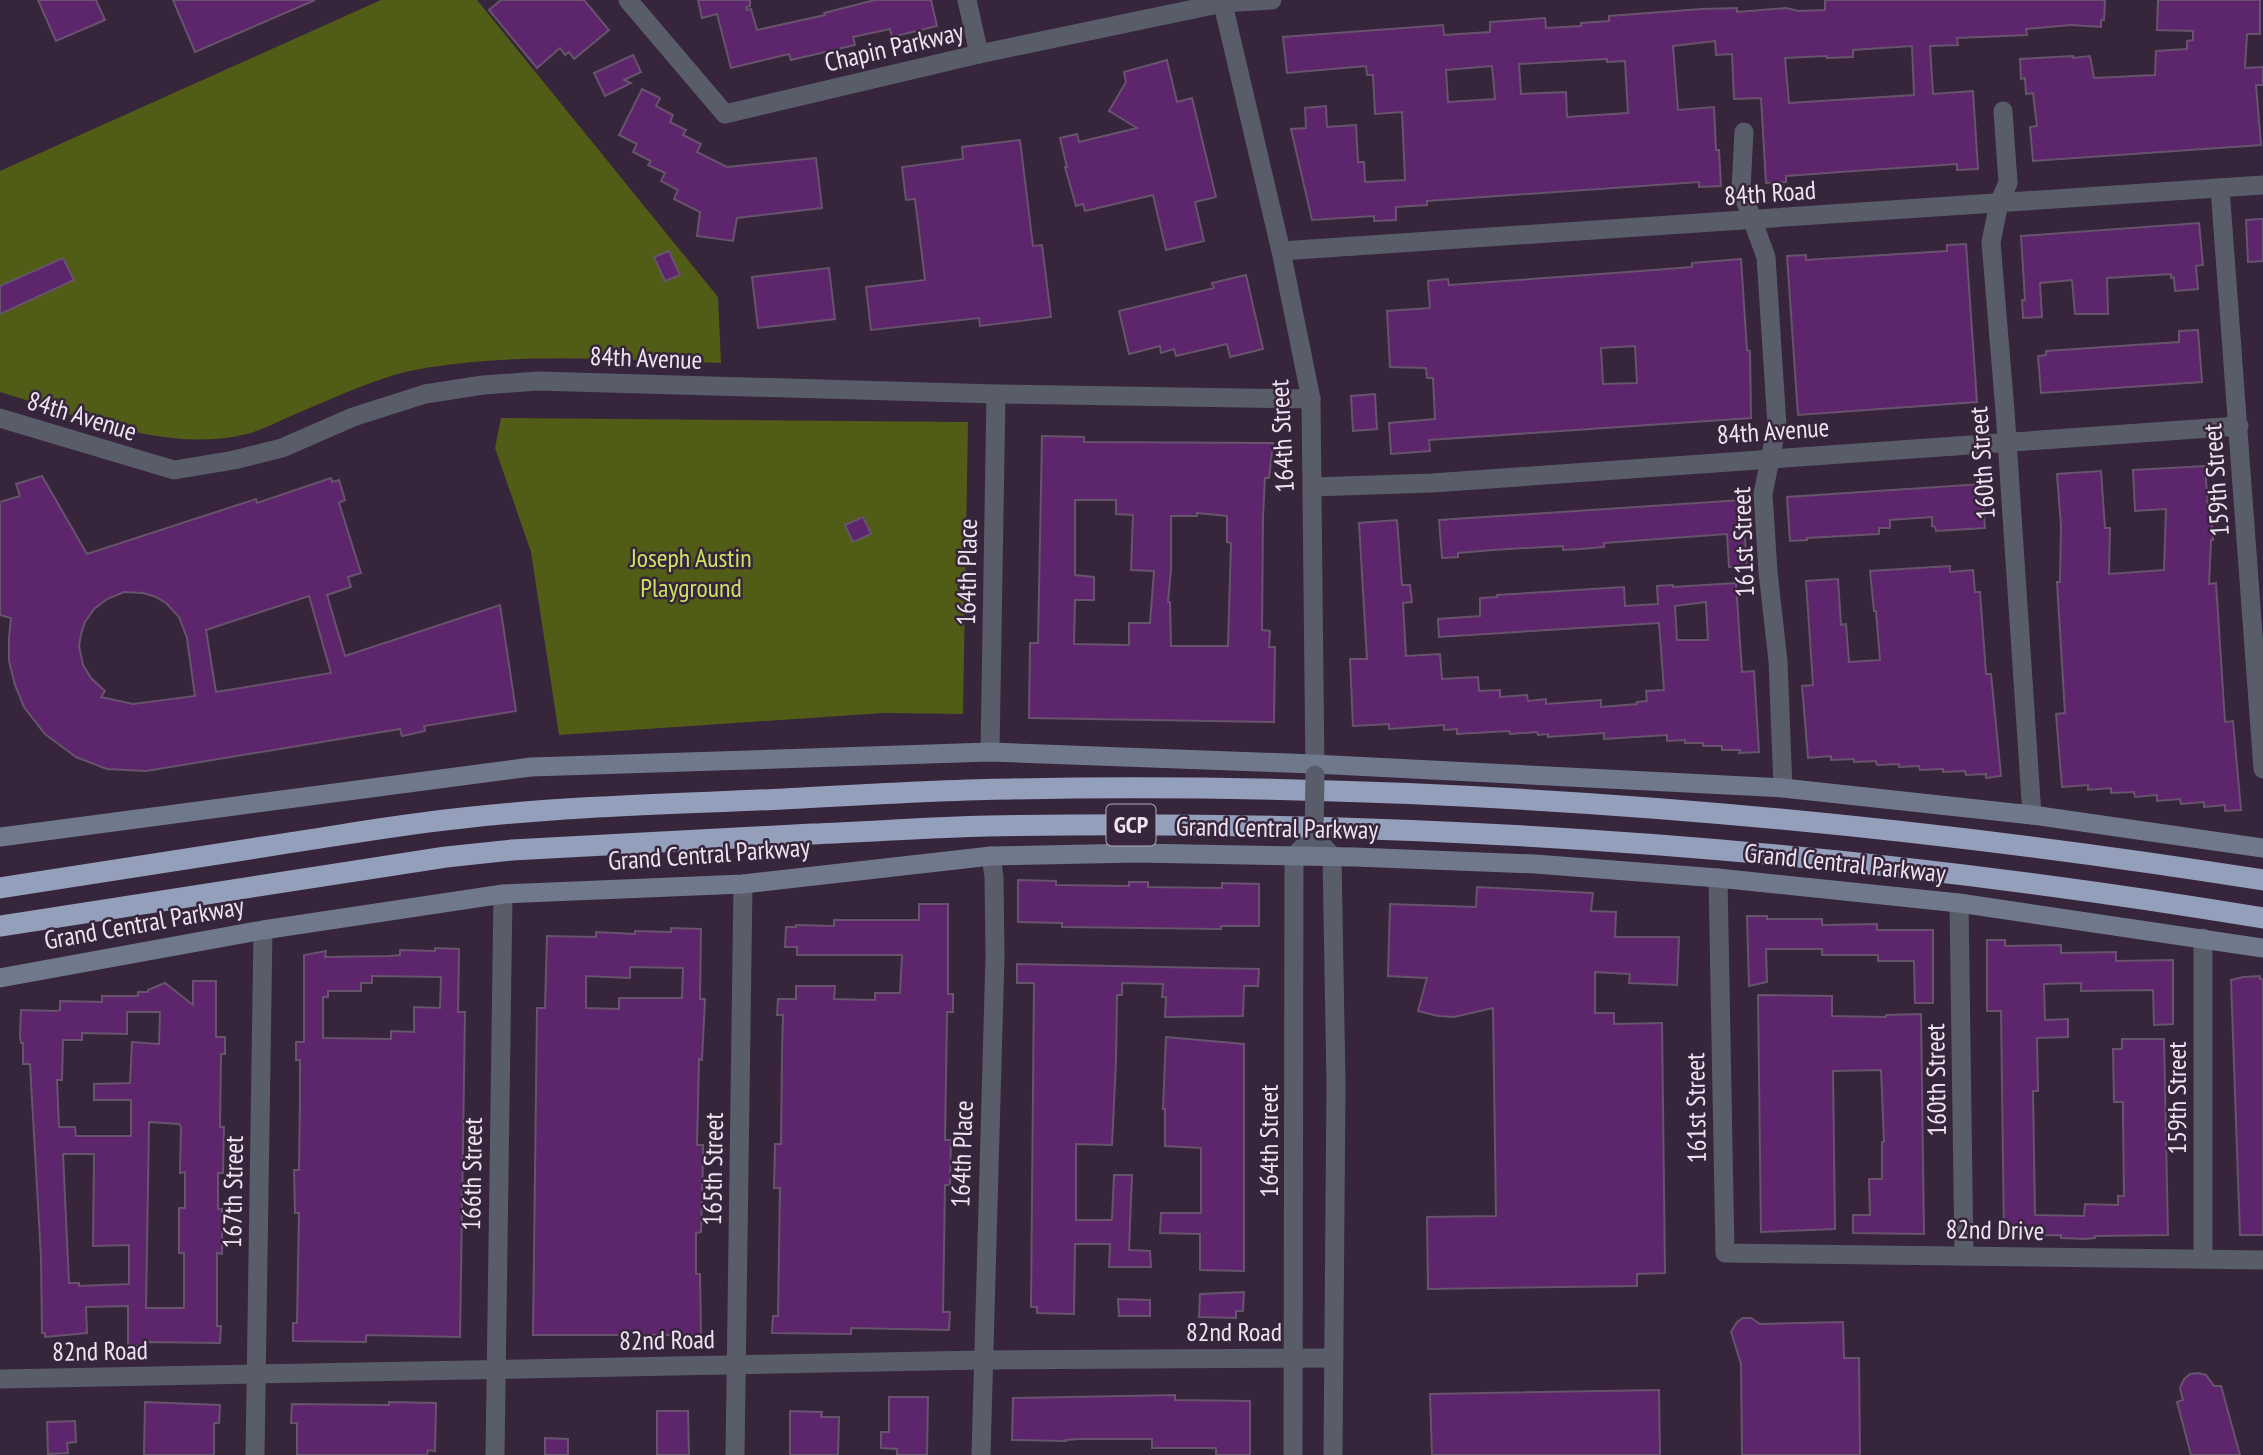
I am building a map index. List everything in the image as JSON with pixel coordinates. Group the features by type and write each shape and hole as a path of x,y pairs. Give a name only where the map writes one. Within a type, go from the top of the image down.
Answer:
{"highway":[{"name":"Grand Central Parkway","path":"0,888 374,830 520,812 899,793 1108,788 1451,796 1685,811 1974,840 2263,880"},
{"name":"Grand Central Parkway","path":"0,926 446,857 512,850 983,826 1086,825 1298,827 1718,850 2018,882 2263,918"}],"main road":[{"path":"0,838 531,767 990,752 1314,769 1783,788 2032,815 2263,848"},
{"name":"Grand Central Parkway","path":"0,978 263,930 503,894 743,884 991,856 1138,853 1332,856 1535,864 1718,878 1959,903 2263,948"}],"street":[{"name":"Chapin Parkway","path":"628,0 725,114 979,54 1222,2 1272,0"},
{"path":"967,0 979,54"},
{"name":"164th Street","path":"1222,2 1281,251 1311,399 1314,836"},
{"name":"160th Street","path":"2003,111 2008,183 1999,203 1991,243 2032,815"},
{"name":"161st Street","path":"1744,132 1741,189 1766,257 1777,425 1763,495 1778,661 1783,788"},
{"name":"84th Road","path":"1281,251 2263,185"},
{"name":"159th Street","path":"2220,188 2263,769"},
{"name":"84th Avenue","path":"0,418 174,470 234,460 282,448 353,417 425,394 483,385 538,382 1311,399"},
{"name":"164th Place","path":"990,752 996,394"},
{"name":"84th Avenue","path":"1312,487 1432,483 2239,426"},
{"path":"1294,856 1314,836 1332,856 1336,1084 1333,1455"},
{"name":"164th Place","path":"981,1455 995,956 994,877 991,856"},
{"name":"164th Street","path":"1293,1455 1294,856"},
{"name":"161st Street","path":"1718,878 1726,1253"},
{"name":"165th Street","path":"735,1455 743,884"},
{"name":"166th Street","path":"495,1455 503,894"},
{"name":"160th Street","path":"1959,903 1964,1256"},
{"name":"167th Street","path":"255,1455 263,930"},
{"name":"159th Street","path":"2203,938 2203,1259"},
{"name":"82nd Drive","path":"1726,1253 2263,1260"},
{"name":"82nd Road","path":"0,1379 982,1360 1334,1357"}],"green space":[{"path":"381,0 477,0 718,297 721,363 536,359 425,368 374,382 253,432 217,439 154,436 90,421 0,392 0,171"},
{"name":"Joseph Austin Playground","path":"501,418 968,422 963,714 883,713 559,735 531,552 495,448"}],"building":[{"path":"38,0 96,0 105,20 56,41"},
{"path":"173,0 315,0 195,52"},
{"path":"501,0 584,0 609,30 574,59 569,52 565,55 560,48 537,68 489,10"},
{"path":"698,0 750,0 750,6 746,7 747,10 751,9 757,30 825,15 824,13 875,0 931,0 937,26 892,37 890,29 853,37 855,45 791,60 789,54 731,68 717,14 702,18"},
{"path":"1825,0 2105,0 2101,27 2071,25 2026,29 2027,35 1957,38 1958,45 1930,46 1933,94 1973,91 1978,169 1957,170 1957,164 1786,176 1786,182 1766,183 1761,98 1734,99 1732,54 1716,55 1715,41 1673,46 1678,110 1714,107 1721,186 1699,187 1699,182 1427,201 1427,205 1396,207 1396,220 1374,221 1374,216 1312,220 1291,129 1306,128 1305,108 1326,106 1327,127 1356,125 1358,162 1364,162 1365,182 1405,180 1402,112 1375,114 1373,75 1367,75 1366,66 1287,73 1283,37 1443,25 1444,35 1490,32 1490,22 1545,18 1546,28 1581,26 1581,23 1609,21 1609,16 1702,9 1737,8 1737,12 1786,8 1799,11 1825,10","holes":["1912,46 1914,95 1789,103 1785,58 1853,57 1853,50","1607,59 1607,62 1625,61 1628,113 1567,117 1566,92 1521,94 1519,64","1492,66 1495,99 1448,102 1446,70"]},
{"path":"2158,0 2260,0 2260,34 2247,34 2245,68 2263,67 2263,85 2256,85 2261,145 2033,161 2030,127 2037,126 2033,93 2026,94 2025,78 2021,79 2020,59 2090,56 2094,78 2155,75 2156,51 2187,49 2187,41 2193,40 2193,31 2157,30"},
{"path":"633,55 641,72 624,80 631,83 605,96 594,73"},
{"path":"1167,60 1177,102 1192,98 1216,197 1195,202 1204,241 1166,250 1153,195 1085,211 1083,204 1076,206 1060,138 1077,134 1079,142 1137,128 1109,111 1126,82 1124,72"},
{"path":"642,89 660,98 656,106 673,115 670,122 686,130 683,135 701,144 697,152 727,167 816,158 822,208 737,218 733,241 697,236 700,212 674,199 678,190 661,181 665,173 648,165 651,161 633,152 637,144 619,135"},
{"path":"1020,140 1033,246 1042,245 1051,317 980,326 979,318 871,330 866,287 925,280 915,199 906,200 902,167 963,159 962,147"},
{"path":"2263,219 2263,261 2248,262 2246,220"},
{"path":"2199,223 2203,265 2196,266 2198,289 2175,291 2174,277 2171,278 2171,274 2107,278 2108,314 2075,314 2072,280 2040,283 2042,317 2023,318 2022,300 2025,300 2021,236"},
{"path":"1966,244 1977,402 1798,415 1787,256 1806,255 1806,260 1947,251 1947,245"},
{"path":"669,251 680,275 665,281 654,257"},
{"path":"63,258 74,280 0,314 0,286"},
{"path":"1741,259 1747,350 1750,351 1751,418 1429,440 1430,451 1391,454 1389,423 1435,419 1433,378 1427,378 1426,368 1390,367 1387,311 1430,308 1428,281 1448,279 1449,285 1692,267 1692,263","holes":["1635,346 1637,383 1603,384 1601,348"]},
{"path":"829,268 835,319 758,328 752,277"},
{"path":"1246,275 1263,349 1230,357 1227,344 1176,356 1174,349 1161,353 1160,346 1129,354 1119,311 1214,288 1212,283"},
{"path":"2198,330 2202,382 2041,393 2038,356 2046,355 2046,351 2179,342 2179,331"},
{"path":"1375,394 1377,429 1353,431 1351,396"},
{"path":"1042,436 1084,437 1084,442 1273,443 1269,478 1265,478 1262,630 1270,631 1269,647 1275,647 1274,722 1029,718 1030,643 1038,643","holes":["1075,500 1116,500 1116,514 1133,515 1131,570 1154,571 1150,623 1129,623 1129,645 1074,644 1075,600 1094,600 1094,577 1075,575","1197,513 1227,516 1227,542 1231,543 1228,646 1171,646 1168,602 1171,516 1197,516"]},
{"path":"2205,466 2213,540 2209,584 2216,583 2225,722 2233,721 2241,810 2225,811 2225,805 2204,807 2204,802 2181,804 2180,799 2157,801 2157,795 2135,797 2134,792 2111,793 2111,788 2088,790 2088,785 2062,787 2056,714 2065,713 2057,582 2060,582 2061,526 2057,474 2101,471 2105,528 2110,528 2109,574 2164,570 2166,509 2135,511 2133,470"},
{"path":"42,476 87,554 256,499 257,503 331,478 332,482 339,480 345,500 339,503 361,573 348,577 351,587 327,595 345,656 500,605 516,711 424,726 425,731 402,736 400,729 146,771 107,769 76,757 45,734 24,707 9,661 11,618 0,615 0,502 20,496 16,484","holes":["124,592 156,597 179,617 187,638 195,696 133,704 101,697 105,691 91,678 83,665 79,646 81,634 94,609 107,599","309,596 331,673 216,692 206,630"]},
{"path":"1982,484 1985,528 1936,531 1932,526 1932,517 1890,520 1890,528 1879,528 1879,534 1790,541 1787,497"},
{"path":"1742,500 1747,566 1729,567 1727,534 1604,543 1604,547 1580,549 1563,550 1563,546 1493,550 1458,553 1458,557 1442,558 1439,520"},
{"path":"863,517 871,534 853,542 845,525"},
{"path":"1397,520 1402,585 1410,585 1412,602 1403,603 1406,656 1440,654 1442,679 1478,677 1479,691 1500,690 1500,697 1527,695 1528,701 1546,699 1546,704 1601,700 1601,707 1647,701 1646,691 1664,690 1659,623 1439,637 1438,619 1480,616 1480,598 1497,595 1624,587 1625,606 1658,604 1657,586 1736,583 1742,672 1754,671 1759,752 1739,753 1740,750 1722,750 1722,746 1703,746 1703,743 1685,743 1685,740 1667,741 1667,735 1604,739 1604,733 1548,737 1548,734 1538,735 1537,732 1510,734 1509,731 1457,734 1457,729 1444,730 1444,725 1389,729 1389,724 1353,726 1350,659 1367,659 1359,523","holes":["1706,602 1708,640 1677,640 1675,606"]},
{"path":"1950,566 1950,572 1973,570 1975,592 1980,592 1986,674 1991,674 2001,776 1986,778 1986,774 1966,775 1965,771 1920,770 1919,766 1877,765 1876,761 1854,762 1854,759 1831,760 1831,756 1808,758 1802,686 1813,685 1806,581 1838,579 1841,625 1846,624 1849,662 1880,660 1870,571"},
{"path":"1018,880 1056,881 1056,885 1129,886 1129,882 1148,882 1148,887 1222,888 1222,883 1259,884 1259,926 1221,926 1221,929 1062,927 1062,923 1018,922"},
{"path":"1477,887 1593,893 1591,911 1616,912 1615,937 1679,937 1677,985 1629,983 1630,974 1595,972 1595,1013 1614,1013 1614,1024 1662,1023 1665,1273 1637,1274 1637,1286 1428,1289 1427,1217 1496,1216 1493,1008 1454,1017 1418,1011 1427,978 1388,976 1390,904 1476,907"},
{"path":"919,904 948,904 948,994 953,994 953,1012 947,1012 945,1140 951,1140 950,1185 945,1185 943,1312 950,1312 949,1330 851,1328 851,1334 772,1333 773,1316 778,1316 780,1188 774,1188 775,1144 781,1144 783,1015 777,1015 778,999 796,999 796,986 835,986 834,999 875,1000 875,993 900,993 902,955 797,955 797,947 785,947 786,927 834,926 834,920 919,920"},
{"path":"1747,916 1767,916 1767,919 1822,919 1822,925 1877,924 1877,930 1933,930 1933,1003 1915,1003 1914,961 1878,961 1878,955 1822,955 1822,949 1766,949 1767,982 1749,986"},
{"path":"671,928 701,929 700,999 705,999 702,1060 699,1059 697,1145 703,1145 703,1162 701,1232 696,1233 696,1274 700,1274 701,1335 533,1335 537,1008 545,1008 547,936 596,937 596,932 671,932","holes":["630,967 683,968 682,998 619,998 619,1009 586,1008 586,976 630,978"]},
{"path":"1987,940 2005,940 2005,946 2061,945 2061,953 2116,952 2116,961 2173,960 2173,1024 2154,1025 2153,990 2081,991 2081,983 2044,984 2045,1020 2068,1019 2068,1037 2037,1038 2038,1091 2033,1091 2035,1215 2084,1216 2085,1204 2118,1205 2118,1196 2124,1196 2123,1102 2114,1102 2113,1049 2122,1049 2122,1039 2164,1039 2168,1235 2095,1236 2085,1239 2061,1238 2061,1235 2004,1236 2001,1011 1987,1011"},
{"path":"435,948 459,949 458,1012 465,1012 460,1337 366,1335 366,1342 293,1341 293,1323 297,1323 299,1213 295,1213 294,1170 299,1170 300,1060 296,1060 296,1042 304,1042 304,955 326,951 325,957 389,956 400,955 400,950 435,951","holes":["372,976 441,977 440,1008 414,1007 414,1032 391,1031 391,1039 323,1038 323,997 328,997 328,991 361,991 361,983 372,983"]},
{"path":"1017,964 1259,969 1258,986 1244,986 1243,1016 1165,1017 1166,997 1162,997 1163,984 1122,983 1122,995 1117,995 1112,1145 1076,1144 1076,1220 1112,1220 1114,1175 1132,1175 1129,1250 1150,1251 1151,1267 1109,1267 1110,1244 1075,1244 1074,1314 1037,1313 1037,1307 1031,1307 1034,983 1017,983"},
{"path":"2260,976 2260,979 2263,979 2263,1235 2240,1235 2231,980"},
{"path":"193,981 216,981 216,1037 225,1037 225,1054 221,1054 220,1127 224,1127 223,1173 218,1173 218,1209 222,1209 222,1254 217,1253 217,1326 221,1326 220,1343 146,1342 146,1346 128,1346 128,1306 86,1307 87,1333 45,1337 45,1333 42,1333 41,1258 30,1064 23,1064 21,1010 57,1011 60,1010 60,1001 102,1002 102,996 138,996 138,992 148,992 165,983 193,1005","holes":["127,1012 160,1012 159,1044 132,1042 130,1083 94,1084 94,1100 131,1100 131,1136 76,1136 75,1127 59,1127 57,1080 62,1080 63,1040 82,1040 82,1033 127,1034","149,1122 179,1124 180,1173 185,1172 185,1208 179,1208 179,1253 184,1253 184,1308 146,1308","63,1154 94,1154 93,1246 129,1245 129,1284 79,1286 79,1283 69,1283"]},
{"path":"1758,995 1832,996 1832,1016 1886,1017 1921,1014 1924,1234 1853,1233 1853,1215 1870,1215 1869,1179 1882,1179 1884,1142 1881,1070 1833,1071 1835,1229 1761,1232"},
{"path":"1166,1037 1244,1044 1244,1271 1200,1270 1200,1234 1160,1233 1161,1213 1201,1213 1201,1148 1165,1146 1163,1109"},
{"path":"1244,1292 1243,1311 1236,1311 1236,1318 1199,1317 1200,1294"},
{"path":"1118,1299 1150,1300 1150,1316 1119,1316"},
{"path":"1743,1318 1751,1318 1760,1324 1843,1322 1844,1358 1859,1358 1860,1455 1742,1455 1741,1364 1731,1332"},
{"path":"2190,1374 2206,1375 2214,1386 2221,1386 2240,1455 2191,1455 2177,1402 2183,1400 2180,1388 2184,1379"},
{"path":"1659,1390 1660,1455 1432,1455 1430,1394"},
{"path":"1175,1395 1175,1400 1250,1401 1250,1455 1216,1455 1216,1448 1152,1448 1152,1439 1012,1440 1013,1398"},
{"path":"889,1397 928,1397 927,1455 897,1455 897,1449 881,1448 881,1432 889,1432"},
{"path":"145,1402 220,1405 219,1423 214,1423 214,1455 144,1455"},
{"path":"389,1402 436,1403 435,1451 428,1450 427,1455 297,1455 297,1423 291,1423 292,1404 389,1405"},
{"path":"657,1411 688,1411 689,1455 657,1455"},
{"path":"790,1411 822,1412 821,1417 839,1417 838,1455 790,1455"},
{"path":"75,1421 76,1442 67,1443 68,1453 48,1454 47,1422"},
{"path":"545,1438 568,1439 568,1455 545,1455"}]}
